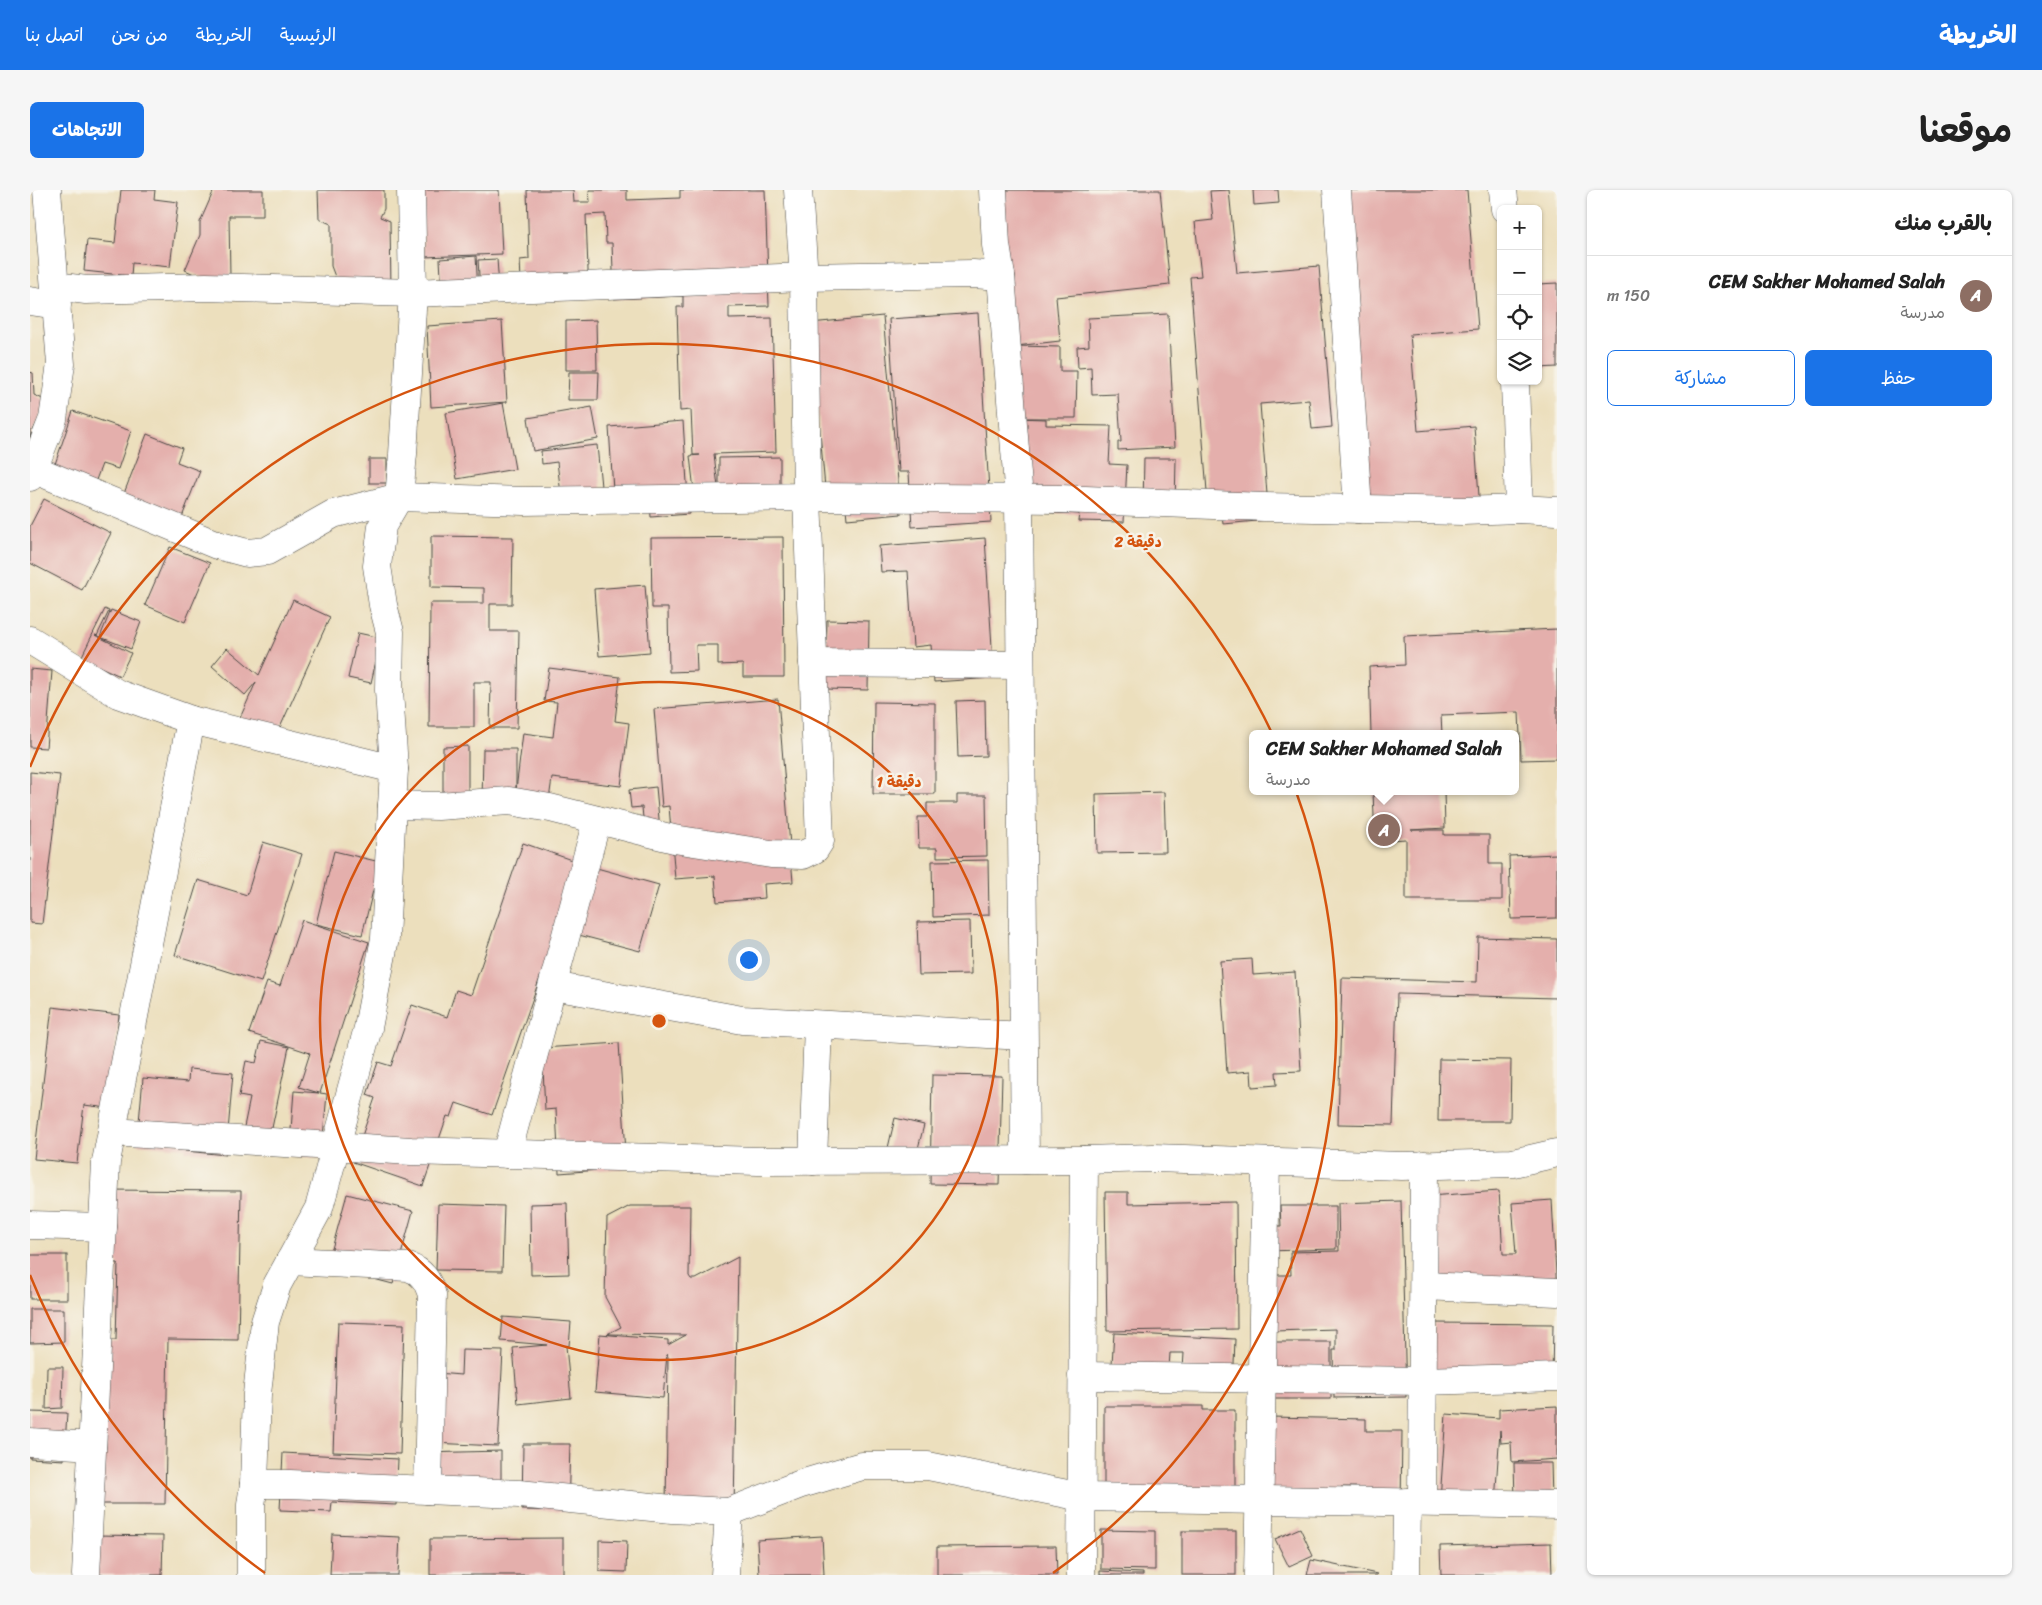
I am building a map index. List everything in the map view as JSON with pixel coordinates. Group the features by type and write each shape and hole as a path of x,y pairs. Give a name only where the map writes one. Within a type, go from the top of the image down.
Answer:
{"street":[{"path":"47,190 62,364 52,419 32,473 217,545 247,553 266,551 332,514 399,497 523,501 806,497 1018,499 1358,509 1463,511 1518,509 1557,511"},
{"path":"251,1575 251,1505 254,1484 257,1394 265,1322 276,1285 319,1208 368,1028 385,938 394,769 389,690 390,632 383,605 377,566 382,526 399,497 413,293 410,190"},
{"path":"392,806 438,806 509,801 550,808 674,839 771,854 803,854 815,849 820,841 806,497 804,278 798,190"},
{"path":"993,190 996,245 1002,276 1018,499 1024,1160"},
{"path":"1336,190 1358,509"},
{"path":"1503,190 1505,205"},
{"path":"30,301 86,290 206,287 413,293 804,278 973,274 1002,276"},
{"path":"1515,385 1518,509"},
{"path":"30,640 118,694 191,720 394,769"},
{"path":"813,663 1020,665"},
{"path":"86,1575 106,1162 191,720"},
{"path":"507,1154 597,820"},
{"path":"553,986 742,1020 1023,1036"},
{"path":"813,1161 818,1025"},
{"path":"112,1132 410,1151 758,1161 1084,1160 1134,1157 1424,1165 1513,1162 1557,1154"},
{"path":"1081,1575 1084,1160"},
{"path":"1258,1575 1266,1162"},
{"path":"1406,1575 1414,1502 1422,1381 1424,1165"},
{"path":"30,1225 102,1227"},
{"path":"290,1261 408,1267 418,1270 429,1284 432,1295 428,1490"},
{"path":"1424,1286 1557,1292"},
{"path":"1082,1376 1422,1381 1557,1377"},
{"path":"30,1442 92,1446"},
{"path":"254,1484 519,1494 672,1510 729,1512 801,1484 862,1466 928,1466 1082,1497 1557,1505"},
{"path":"725,1575 729,1512"}],"building":[{"path":"121,190 155,190 154,199 178,202 170,267 132,263 131,276 84,271 87,240 115,243"},
{"path":"214,190 263,190 263,216 229,216 230,276 213,282 185,270 200,235 200,222"},
{"path":"318,190 384,190 384,209 380,217 390,221 391,289 340,290 331,266 331,224 319,219"},
{"path":"421,190 499,190 502,254 424,257"},
{"path":"527,190 573,190 574,202 590,202 589,190 627,190 627,200 680,198 680,190 765,190 769,306 729,307 729,319 772,318 776,452 714,454 719,496 695,499 690,456 700,455 693,455 691,410 680,411 677,307 683,307 683,296 614,299 612,243 606,243 605,214 586,215 589,298 522,300 520,260 529,259"},
{"path":"992,190 1160,190 1170,285 1056,297 1060,341 1016,346 1060,347 1060,371 1077,371 1076,418 1018,418"},
{"path":"1229,190 1237,273 1319,266 1332,427 1312,429 1309,400 1260,404 1269,520 1223,524 1221,503 1208,504 1190,277 1201,276 1195,222 1213,220 1210,191"},
{"path":"1253,190 1278,190 1279,203 1254,205"},
{"path":"1335,190 1467,190 1478,329 1410,334 1418,431 1474,426 1480,510 1361,502"},
{"path":"476,256 478,292 442,295 440,259"},
{"path":"497,259 499,287 480,289 478,260"},
{"path":"1557,283 1557,367 1542,368 1542,284"},
{"path":"978,313 991,522 912,527 909,472 899,472 889,319"},
{"path":"1168,314 1175,447 1118,450 1118,442 1121,442 1118,394 1092,395 1091,367 1078,368 1077,347 1089,346 1088,318"},
{"path":"883,316 901,514 847,519 845,498 826,499 816,388 800,324"},
{"path":"596,320 597,370 566,370 566,321"},
{"path":"502,321 507,402 431,407 427,326"},
{"path":"30,372 33,373 34,395 47,401 30,437"},
{"path":"569,372 599,372 598,400 568,400"},
{"path":"503,403 515,469 457,479 446,413"},
{"path":"592,407 598,439 533,451 528,418"},
{"path":"73,411 131,431 118,469 102,464 93,488 52,473"},
{"path":"1014,418 1046,419 1046,425 1111,426 1109,464 1127,465 1124,522 1078,521 1079,514 1010,511"},
{"path":"683,421 689,514 651,517 650,503 614,506 609,427"},
{"path":"147,434 182,448 177,462 200,471 182,517 123,496"},
{"path":"597,445 602,497 562,502 557,462 542,464 541,451"},
{"path":"780,457 780,507 719,507 719,458"},
{"path":"1144,458 1176,458 1175,506 1143,506"},
{"path":"369,459 387,459 387,483 369,483"},
{"path":"44,499 111,533 82,590 30,563 30,526"},
{"path":"431,536 513,537 512,604 490,604 490,631 519,631 517,728 490,728 491,682 474,682 474,727 429,727 430,603 484,603 484,588 431,587"},
{"path":"783,537 784,677 743,677 743,664 718,665 718,645 696,645 697,671 669,672 668,608 652,608 651,538"},
{"path":"985,538 994,678 934,682 931,645 913,647 908,571 881,572 879,546"},
{"path":"170,547 210,563 185,622 145,605"},
{"path":"645,585 650,652 599,656 594,589"},
{"path":"293,600 330,617 273,743 236,727 256,682 245,695 212,666 227,648 259,675"},
{"path":"105,609 109,611 97,636 131,653 120,676 81,658"},
{"path":"111,610 141,622 131,649 100,637"},
{"path":"827,620 869,621 868,690 825,689"},
{"path":"1557,629 1557,759 1521,760 1519,712 1441,715 1442,730 1371,730 1369,667 1405,665 1404,636"},
{"path":"358,633 381,638 371,683 348,678"},
{"path":"549,668 620,677 615,721 629,723 621,786 552,778 548,807 482,804 483,749 516,749 516,790 523,733 553,737 557,702 544,701"},
{"path":"30,669 52,671 46,748 30,747"},
{"path":"778,699 793,882 764,884 765,898 717,902 715,876 675,879 669,806 662,807 654,709"},
{"path":"985,700 986,756 958,757 956,701"},
{"path":"874,702 935,703 935,794 873,794"},
{"path":"468,746 468,795 443,795 443,747"},
{"path":"30,772 60,775 42,924 30,923"},
{"path":"656,787 661,840 645,841 642,807 631,808 629,790"},
{"path":"1164,792 1166,852 1097,853 1096,794"},
{"path":"957,795 986,795 987,856 937,857 937,848 919,848 918,817 927,817 927,803 957,803"},
{"path":"1373,795 1444,795 1445,828 1411,830 1444,830 1444,835 1489,835 1489,864 1502,864 1502,900 1406,900 1406,839 1375,841"},
{"path":"263,842 302,854 261,982 175,955 198,880 247,895"},
{"path":"523,843 580,863 492,1115 456,1103 451,1117 447,1116 423,1186 353,1162 375,1098 367,1095 378,1062 391,1066 412,1005 447,1017 456,990 471,995"},
{"path":"334,851 380,862 362,935 316,924"},
{"path":"1557,854 1557,918 1511,919 1509,856"},
{"path":"988,860 989,915 933,917 932,861"},
{"path":"593,867 659,885 640,951 575,934"},
{"path":"302,920 369,942 320,1093 327,1094 321,1158 289,1155 294,1091 319,1093 299,1087 310,1053 249,1033 267,982 280,986"},
{"path":"970,921 971,974 919,975 917,922"},
{"path":"1478,937 1557,939 1557,998 1397,994 1393,1125 1338,1124 1342,978 1477,982"},
{"path":"1252,959 1253,975 1295,972 1301,1071 1276,1072 1277,1085 1252,1087 1251,1071 1227,1073 1220,961"},
{"path":"52,1007 119,1015 108,1108 84,1105 77,1163 34,1159"},
{"path":"261,1041 289,1047 268,1147 241,1141 250,1098 239,1096 246,1061 256,1063"},
{"path":"619,1043 627,1168 559,1173 556,1109 545,1110 542,1048"},
{"path":"1439,1059 1511,1060 1510,1121 1438,1121"},
{"path":"189,1069 233,1073 226,1155 185,1151 186,1148 137,1144 143,1078 188,1082"},
{"path":"932,1075 1002,1076 999,1185 930,1184"},
{"path":"895,1118 924,1125 915,1160 887,1152"},
{"path":"104,1190 241,1191 238,1340 168,1339 165,1504 101,1504 103,1340 116,1340 118,1263 102,1263"},
{"path":"1499,1191 1503,1254 1516,1254 1512,1203 1552,1200 1557,1292 1436,1299 1429,1196"},
{"path":"1105,1192 1128,1192 1128,1204 1236,1202 1237,1329 1107,1331"},
{"path":"347,1194 413,1211 393,1284 327,1267"},
{"path":"1401,1201 1406,1397 1334,1398 1333,1350 1336,1350 1336,1329 1274,1331 1273,1275 1291,1275 1290,1252 1339,1251 1338,1203"},
{"path":"567,1203 569,1274 531,1275 530,1204"},
{"path":"438,1204 504,1206 502,1271 436,1270"},
{"path":"630,1206 690,1206 689,1276 691,1279 696,1279 738,1257 734,1512 666,1505 667,1354 663,1398 595,1392 600,1334 668,1340 668,1345 686,1335 607,1334 621,1327 605,1297 607,1218"},
{"path":"1280,1206 1336,1206 1336,1249 1266,1251 1266,1226 1281,1226"},
{"path":"30,1255 67,1255 67,1299 30,1299"},
{"path":"30,1309 64,1309 64,1342 30,1343"},
{"path":"503,1317 571,1322 569,1346 566,1346 571,1398 518,1404 513,1348 547,1345 501,1341"},
{"path":"338,1322 404,1324 400,1454 333,1452"},
{"path":"1434,1323 1553,1324 1552,1377 1433,1375"},
{"path":"1114,1333 1235,1339 1233,1388 1182,1386 1184,1353 1170,1353 1168,1382 1111,1379"},
{"path":"1263,1342 1331,1342 1331,1399 1263,1399"},
{"path":"462,1350 503,1351 498,1446 433,1443 437,1373 461,1375"},
{"path":"47,1367 63,1367 62,1408 46,1409"},
{"path":"1104,1406 1203,1406 1203,1410 1235,1410 1235,1509 1104,1510"},
{"path":"1557,1406 1557,1459 1512,1462 1511,1442 1501,1443 1500,1430 1494,1517 1440,1500 1446,1414 1499,1418 1499,1409"},
{"path":"30,1412 67,1413 64,1460 30,1458"},
{"path":"1270,1417 1366,1419 1366,1431 1402,1431 1401,1507 1356,1506 1356,1487 1341,1487 1340,1509 1268,1508"},
{"path":"523,1444 570,1444 568,1511 522,1510"},
{"path":"501,1451 501,1505 441,1495 422,1453"},
{"path":"283,1453 398,1459 396,1505 332,1502 331,1512 280,1510"},
{"path":"1514,1463 1551,1463 1552,1499 1515,1500"},
{"path":"1300,1528 1313,1556 1289,1567 1275,1539"},
{"path":"1101,1530 1155,1531 1155,1570 1101,1569"},
{"path":"1182,1531 1236,1531 1236,1575 1182,1575"},
{"path":"332,1534 400,1537 398,1575 330,1575"},
{"path":"94,1535 163,1536 162,1575 93,1575"},
{"path":"822,1536 824,1575 759,1575 757,1540"},
{"path":"563,1538 563,1575 430,1575 430,1539"},
{"path":"599,1540 627,1541 626,1572 599,1571"},
{"path":"1551,1543 1552,1575 1441,1575 1440,1546"},
{"path":"1056,1546 1057,1575 937,1575 937,1547"},
{"path":"1311,1560 1377,1574 1377,1575 1307,1575"},
{"path":"1100,1571 1143,1573 1143,1575 1100,1575"}],"place":[{"name":"CEM Sakher Mohamed Salah","path":"1384,830"}]}
